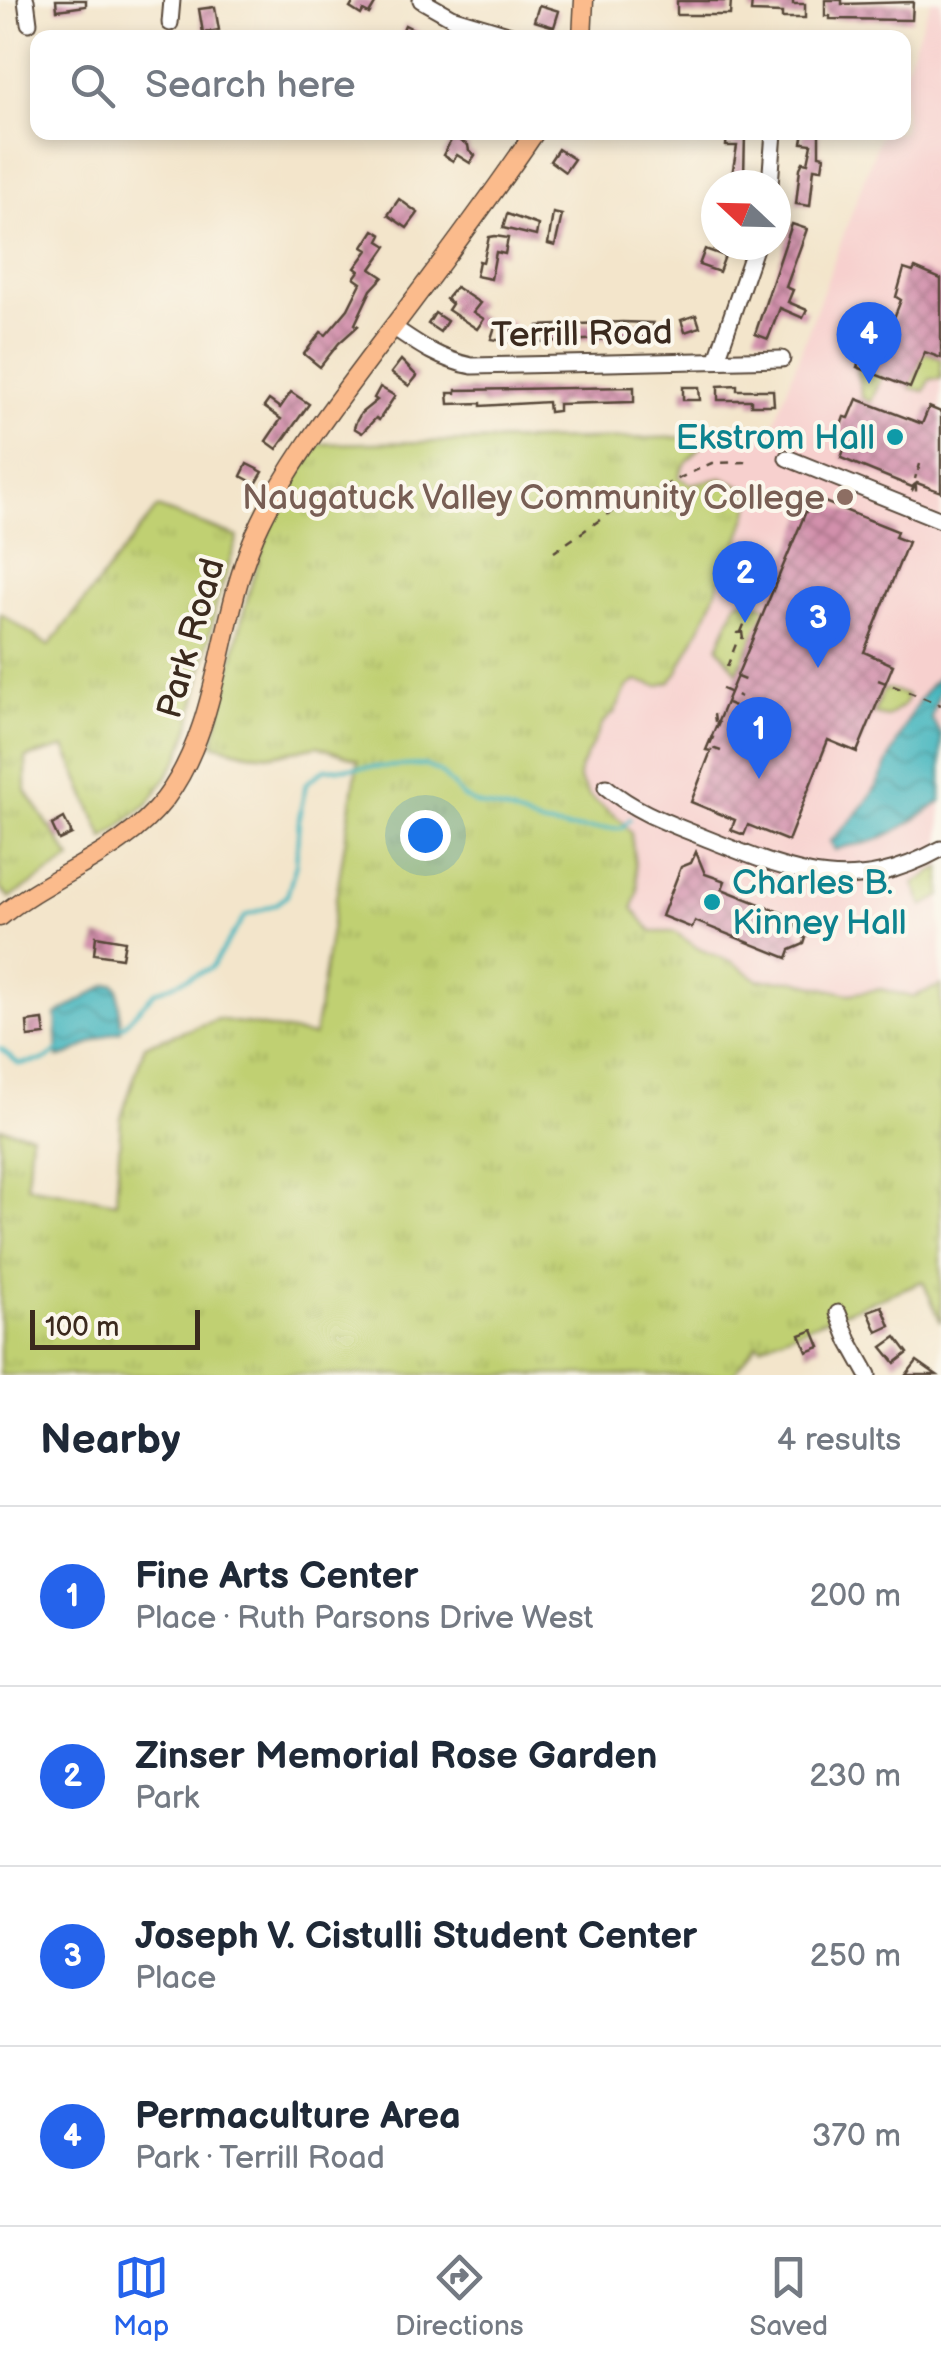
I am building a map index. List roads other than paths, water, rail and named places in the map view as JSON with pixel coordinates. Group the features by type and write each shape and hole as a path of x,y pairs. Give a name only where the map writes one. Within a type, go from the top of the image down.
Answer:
{"main road":[{"path":"582,30 584,0"},
{"name":"Park Road","path":"0,916 136,830 178,779 207,709 238,581 262,520 315,431 529,140"}],"street":[{"path":"26,0 28,23"},
{"path":"170,22 172,0"},
{"path":"421,0 451,17 494,30"},
{"path":"771,170 773,140"},
{"path":"717,359 751,260"},
{"name":"Terrill Road","path":"393,327 450,362 472,366 782,359"},
{"path":"787,458 941,520"},
{"path":"606,787 643,813 777,867 811,876 876,874 907,866 941,849"},
{"path":"838,1313 868,1375"}],"water":[{"path":"941,674 931,718 941,734 941,801 885,836 835,850 830,841 869,797 913,711"},
{"path":"114,984 118,988 121,1031 58,1057 56,1015"}],"waterway":[{"path":"120,1026 155,992 211,968 245,916 287,896 296,864 306,783 325,769 424,765 441,773 463,797 476,804 539,824 569,829 622,828 630,819"},
{"path":"0,1048 19,1064 45,1060 60,1049"}],"place":[{"name":"Permaculture Area","path":"869,384"},
{"name":"Ekstrom Hall","path":"895,437"},
{"name":"Naugatuck Valley Community College","path":"845,497"},
{"name":"Zinser Memorial Rose Garden","path":"745,623"},
{"name":"Joseph V. Cistulli Student Center","path":"818,668"},
{"name":"Fine Arts Center","path":"759,779"},
{"name":"Charles B. Kinney Hall","path":"712,902"}]}
